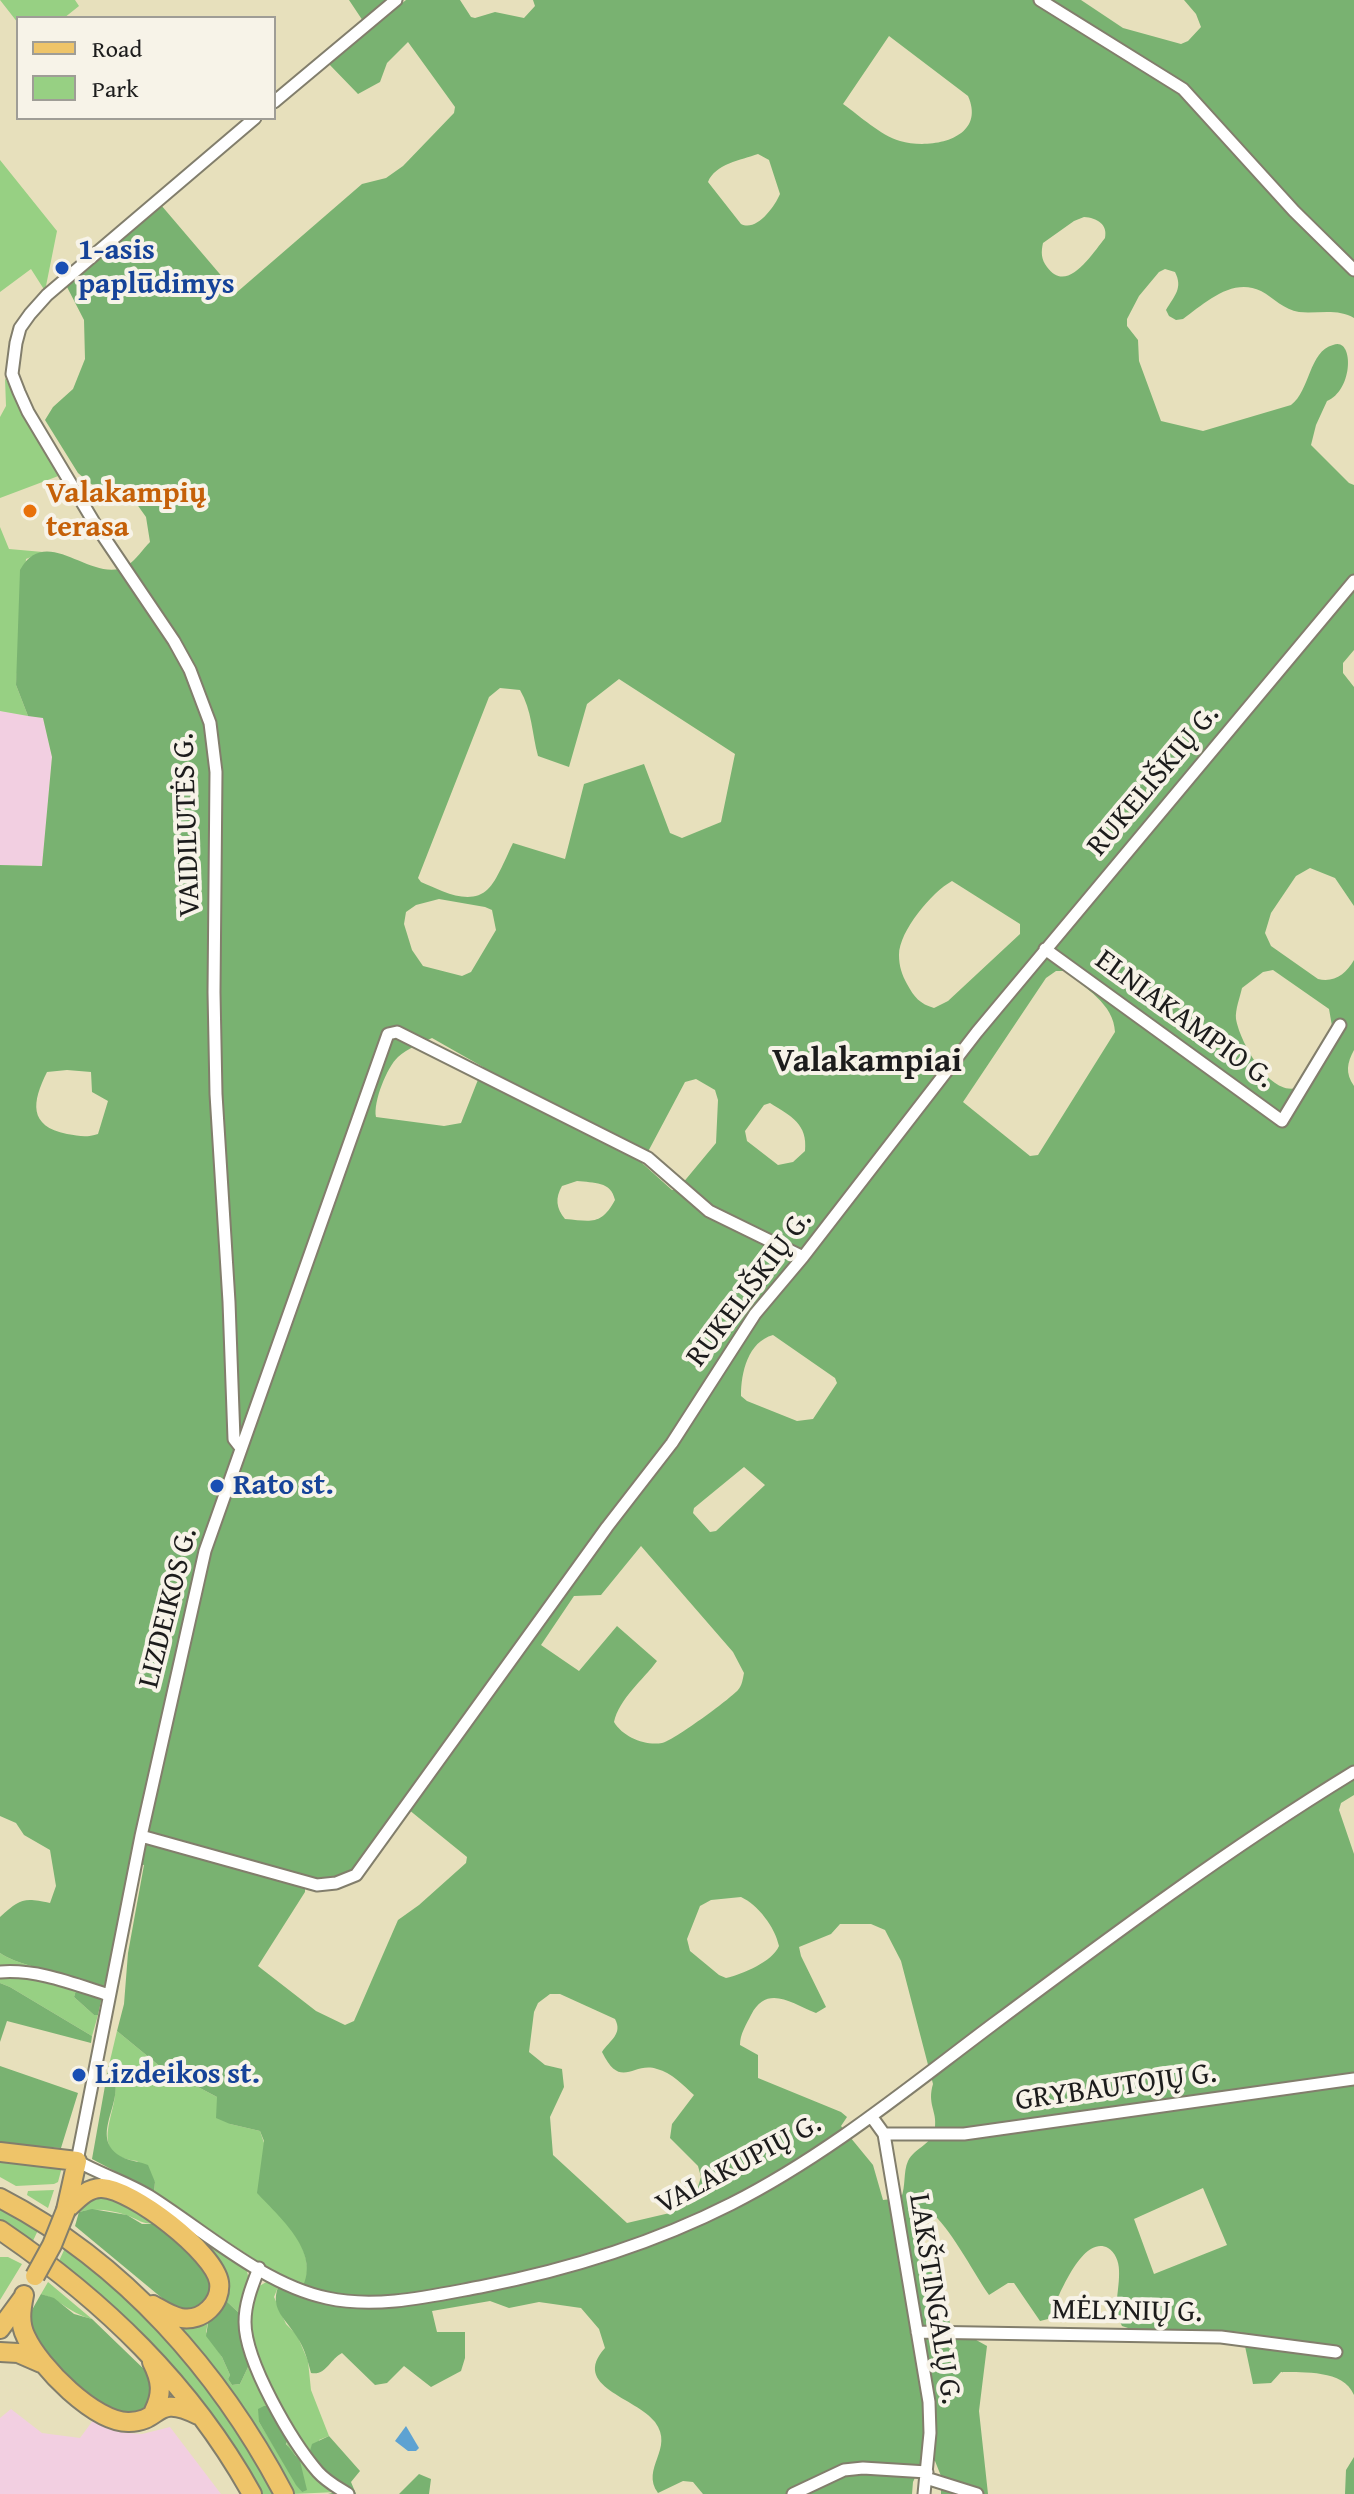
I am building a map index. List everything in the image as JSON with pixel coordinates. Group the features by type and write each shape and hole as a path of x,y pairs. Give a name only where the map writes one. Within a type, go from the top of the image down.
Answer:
{"main road":[{"path":"0,2152 77,2161 66,2210 52,2245 24,2295 0,2329"},
{"path":"66,2210 92,2189 103,2188 134,2200 181,2235 208,2260 219,2284 215,2303 200,2316 191,2319 178,2318 140,2299"},
{"path":"0,2198 74,2245 140,2299 219,2391 256,2445 284,2494"},
{"path":"0,2230 78,2287 146,2349 183,2391 252,2494"},
{"path":"24,2295 20,2315 22,2327 41,2363"},
{"path":"0,2352 18,2353 41,2363 75,2394 106,2416 129,2422 147,2417 158,2403 160,2381 146,2349"},
{"path":"154,2411 173,2405 201,2416"}],"street":[{"path":"276,100 396,0"},
{"path":"1040,0 1183,89 1294,211 1354,270"},
{"name":"VAIDILUTĖS G.","path":"241,1448 234,1439 216,1094 216,772 210,723 190,670 174,641 95,524 28,412 12,374 12,362 20,328 45,297 253,120"},
{"name":"RUKELIŠKIŲ G.","path":"141,1836 317,1885 336,1883 356,1875 607,1527 672,1443 755,1314 803,1257 977,1032 1354,581"},
{"name":"ELNIAKAMPIO G.","path":"1045,949 1282,1121 1340,1025"},
{"name":"LIZDEIKOS G.","path":"77,2161 141,1836 205,1551 388,1034 397,1032 648,1158 709,1211 803,1257"},
{"name":"VALAKUPIŲ G.","path":"77,2161 131,2186 259,2268 304,2292 346,2302 375,2303 453,2292 535,2275 621,2251 722,2209 782,2176 871,2116 1229,1851 1354,1772"},
{"path":"0,1972 17,1970 43,1974 109,1995"},
{"name":"GRYBAUTOJŲ G.","path":"884,2134 964,2134 1354,2079"},
{"name":"LAKŠTINGALŲ G.","path":"871,2116 884,2134 929,2402 930,2433 924,2494"},
{"path":"134,2200 171,2211"},
{"path":"259,2268 247,2301 245,2324 253,2362 316,2470 329,2483 348,2494"},
{"name":"MĖLYNIŲ G.","path":"917,2332 1221,2337 1336,2352"},
{"path":"793,2494 844,2470 863,2468 926,2475 977,2494"}],"shaded area":[{"path":"0,711 43,718 52,757 42,866 0,865"},
{"path":"11,2409 42,2433 80,2438 94,2419 116,2431 127,2433 142,2434 170,2427 221,2494 0,2494 0,2418"}],"green space":[{"path":"0,0 75,0 79,6 66,16 16,16 16,20"},
{"path":"349,0 388,0 363,21"},
{"path":"406,0 460,0 471,17 495,12 524,18 535,6 533,0 1081,0 1123,28 1181,44 1201,27 1196,14 1184,0 1354,0 1354,318 1334,312 1294,311 1261,291 1240,287 1219,294 1183,319 1176,320 1166,310 1177,291 1177,278 1175,272 1165,269 1139,296 1127,319 1127,326 1138,340 1139,361 1161,421 1203,431 1291,405 1325,349 1340,344 1347,356 1348,366 1342,386 1327,401 1311,445 1354,485 1354,650 1343,663 1343,673 1354,687 1354,906 1335,878 1310,868 1296,876 1271,913 1265,933 1271,946 1318,979 1329,980 1339,976 1354,960 1354,1050 1348,1068 1354,1086 1354,1795 1341,1803 1339,1810 1354,1854 1354,2395 1341,2381 1322,2374 1281,2372 1271,2383 1253,2384 1242,2332 1131,2329 1122,2326 1117,2305 1118,2264 1108,2248 1098,2246 1080,2259 1048,2319 1040,2321 1014,2283 1008,2283 989,2295 953,2238 928,2209 916,2212 927,2263 939,2287 951,2326 987,2346 979,2411 988,2494 941,2494 941,2476 935,2461 923,2460 913,2482 912,2494 703,2494 693,2482 683,2481 658,2493 653,2475 660,2450 660,2432 646,2413 600,2382 595,2372 596,2361 605,2348 599,2329 581,2308 539,2302 509,2308 490,2301 432,2311 437,2332 465,2332 465,2358 461,2371 431,2387 404,2366 387,2383 375,2385 342,2353 324,2370 311,2373 302,2345 280,2314 276,2302 278,2287 297,2296 305,2281 307,2267 298,2240 257,2193 264,2141 260,2131 216,2118 217,2097 162,2068 117,2031 124,2004 128,1953 144,1865 131,1863 98,2015 74,1997 79,1980 26,1965 0,1953 0,1917 22,1901 50,1903 56,1886 50,1850 24,1835 16,1823 0,1816 0,865 42,866 52,757 43,718 28,716 16,685 20,570 31,557 43,552 57,553 114,570 131,563 150,542 146,517 131,496 91,484 78,473 45,420 53,407 73,389 85,359 84,320 67,287 161,205 236,293 362,184 386,178 403,166 454,113 455,107 408,42 387,63 380,82 358,94 328,63","holes":["889,36 968,96 972,111 970,122 963,132 953,138 926,144 913,143 900,141 878,130 843,104","758,154 769,160 780,194 769,212 753,225 741,224 708,182 716,171","1084,217 1097,220 1105,229 1105,238 1086,262 1063,277 1045,264 1043,243","619,679 735,754 721,822 682,838 670,833 644,764 584,784 565,859 513,843 495,880 481,894 464,897 421,882 418,878 489,697 500,688 520,690 538,756 569,767 587,704","952,881 1020,924 1020,934 948,1001 934,1008 915,996 900,963 900,945 918,913","439,899 492,910 496,930 471,972 462,976 423,966 412,950 404,924 406,912 416,905","1273,970 1329,1009 1332,1026 1301,1086 1290,1089 1280,1086 1260,1068 1239,1029 1237,1008 1242,988 1263,972","1056,971 1065,971 1104,1005 1110,1013 1115,1032 1038,1155 1030,1156 963,1102 1046,978","432,1038 483,1067 461,1123 444,1126 376,1117 382,1085 390,1068 406,1051","67,1070 91,1072 92,1092 108,1101 98,1134 86,1136 67,1134 45,1125 36,1103 47,1072","696,1079 715,1090 718,1100 716,1143 677,1190 672,1190 642,1163 685,1082","770,1103 796,1122 804,1134 805,1151 793,1162 778,1165 747,1141 745,1131 764,1105","577,1181 590,1182 606,1186 615,1200 600,1218 589,1221 565,1219 558,1207 562,1186","773,1335 835,1378 837,1383 813,1419 797,1421 741,1396 742,1377 757,1344","744,1467 765,1485 716,1531 710,1532 693,1513 694,1508","641,1546 733,1652 744,1673 738,1690 689,1728 668,1741 649,1743 629,1736 614,1722 626,1698 657,1661 617,1626 579,1671 541,1645 574,1596 601,1595","403,1805 467,1857 466,1863 398,1920 354,2021 345,2025 316,2011 258,1966 305,1892 305,1876 326,1879 353,1871","741,1897 765,1917 779,1946 764,1962 726,1978 690,1951 687,1939 700,1906 711,1900","840,1924 871,1924 885,1930 901,1961 933,2084 934,2133 908,2161 901,2198 883,2200 873,2165 841,2126 847,2117 758,2078 758,2055 740,2045 751,2015 764,2000 789,2001 816,2013 826,2007 799,1947 831,1934","550,1994 560,1994 615,2019 617,2033 602,2052 615,2070 657,2069 672,2076 694,2095 672,2124 670,2138 698,2166 701,2177 696,2193 674,2212 627,2223 553,2155 550,2117 564,2087 562,2069 545,2065 529,2052 534,2012 538,2003","1203,2188 1227,2245 1154,2274 1134,2219"]},
{"path":"0,160 57,231 45,291 31,269 0,292"},
{"path":"5,378 61,475 0,498 0,417 6,406"},
{"path":"0,527 9,549 43,552 26,559 16,685 28,716 0,711"},
{"path":"0,1953 26,1965 79,1980 74,1997 98,2015 92,2036 0,1983"},
{"path":"0,1983 92,2036 91,2043 7,2021 0,2042"},
{"path":"117,2031 162,2068 217,2097 230,2124 260,2131 304,2253 307,2266 305,2286 269,2269 154,2192 155,2182 137,2161 119,2156 110,2147 109,2122 115,2094 114,2080 108,2069"},
{"path":"0,2066 78,2093 61,2148 0,2145"},
{"path":"108,2069 116,2091 107,2139 112,2150 124,2158 148,2165 155,2182 154,2192 92,2159"},
{"path":"0,2159 62,2167 58,2182 54,2184 16,2186 0,2177"},
{"path":"54,2190 48,2208 27,2195 28,2191"},
{"path":"95,2193 129,2205 157,2224 108,2211 79,2212 84,2202"},
{"path":"0,2205 39,2228 32,2243 0,2221"},
{"path":"92,2209 127,2215 142,2224 157,2224 192,2251 213,2280 210,2297 194,2312 174,2308 75,2226 79,2212"},
{"path":"170,2216 246,2267 249,2280 240,2314 222,2297"},
{"path":"66,2246 143,2312 199,2375 278,2494 260,2494 151,2344 58,2263"},
{"path":"0,2257 8,2257 22,2264 0,2300"},
{"path":"268,2281 278,2287 274,2297 286,2324 297,2335 308,2361 311,2390 329,2436 319,2440 331,2478 342,2485 337,2492 292,2494 173,2325 209,2317 206,2332 222,2357 230,2375 228,2379 232,2385 240,2384 249,2365 257,2361 248,2318 256,2288","holes":["259,2422 277,2422 289,2450 296,2455 302,2492"]},
{"path":"48,2282 92,2319 41,2294"},
{"path":"41,2294 54,2298 74,2314 92,2319 149,2374 152,2379 151,2405 133,2416 103,2408 39,2350 28,2317"},
{"path":"222,2297 240,2314 249,2365 240,2384 232,2385 222,2357 206,2336 209,2317"},
{"path":"270,2406 277,2422 289,2436 286,2444 300,2461 307,2490 302,2492 296,2485 259,2422 258,2409"},
{"path":"329,2436 360,2471 351,2482 356,2494 328,2494 337,2492 342,2485 331,2478 309,2454 312,2444"},
{"path":"1354,2457 1354,2494 1345,2494 1346,2470"},
{"path":"419,2474 431,2479 429,2494 399,2494"}],"water":[{"path":"406,2426 419,2448 416,2451 408,2451 395,2441"}],"place":[{"name":"1-asis paplūdimys","path":"62,268"},
{"name":"Valakampių terasa","path":"30,511"},
{"name":"Rato st.","path":"217,1486"},
{"name":"Lizdeikos st.","path":"79,2075"}],"district":[{"name":"Valakampiai","path":"867,1062"}]}
